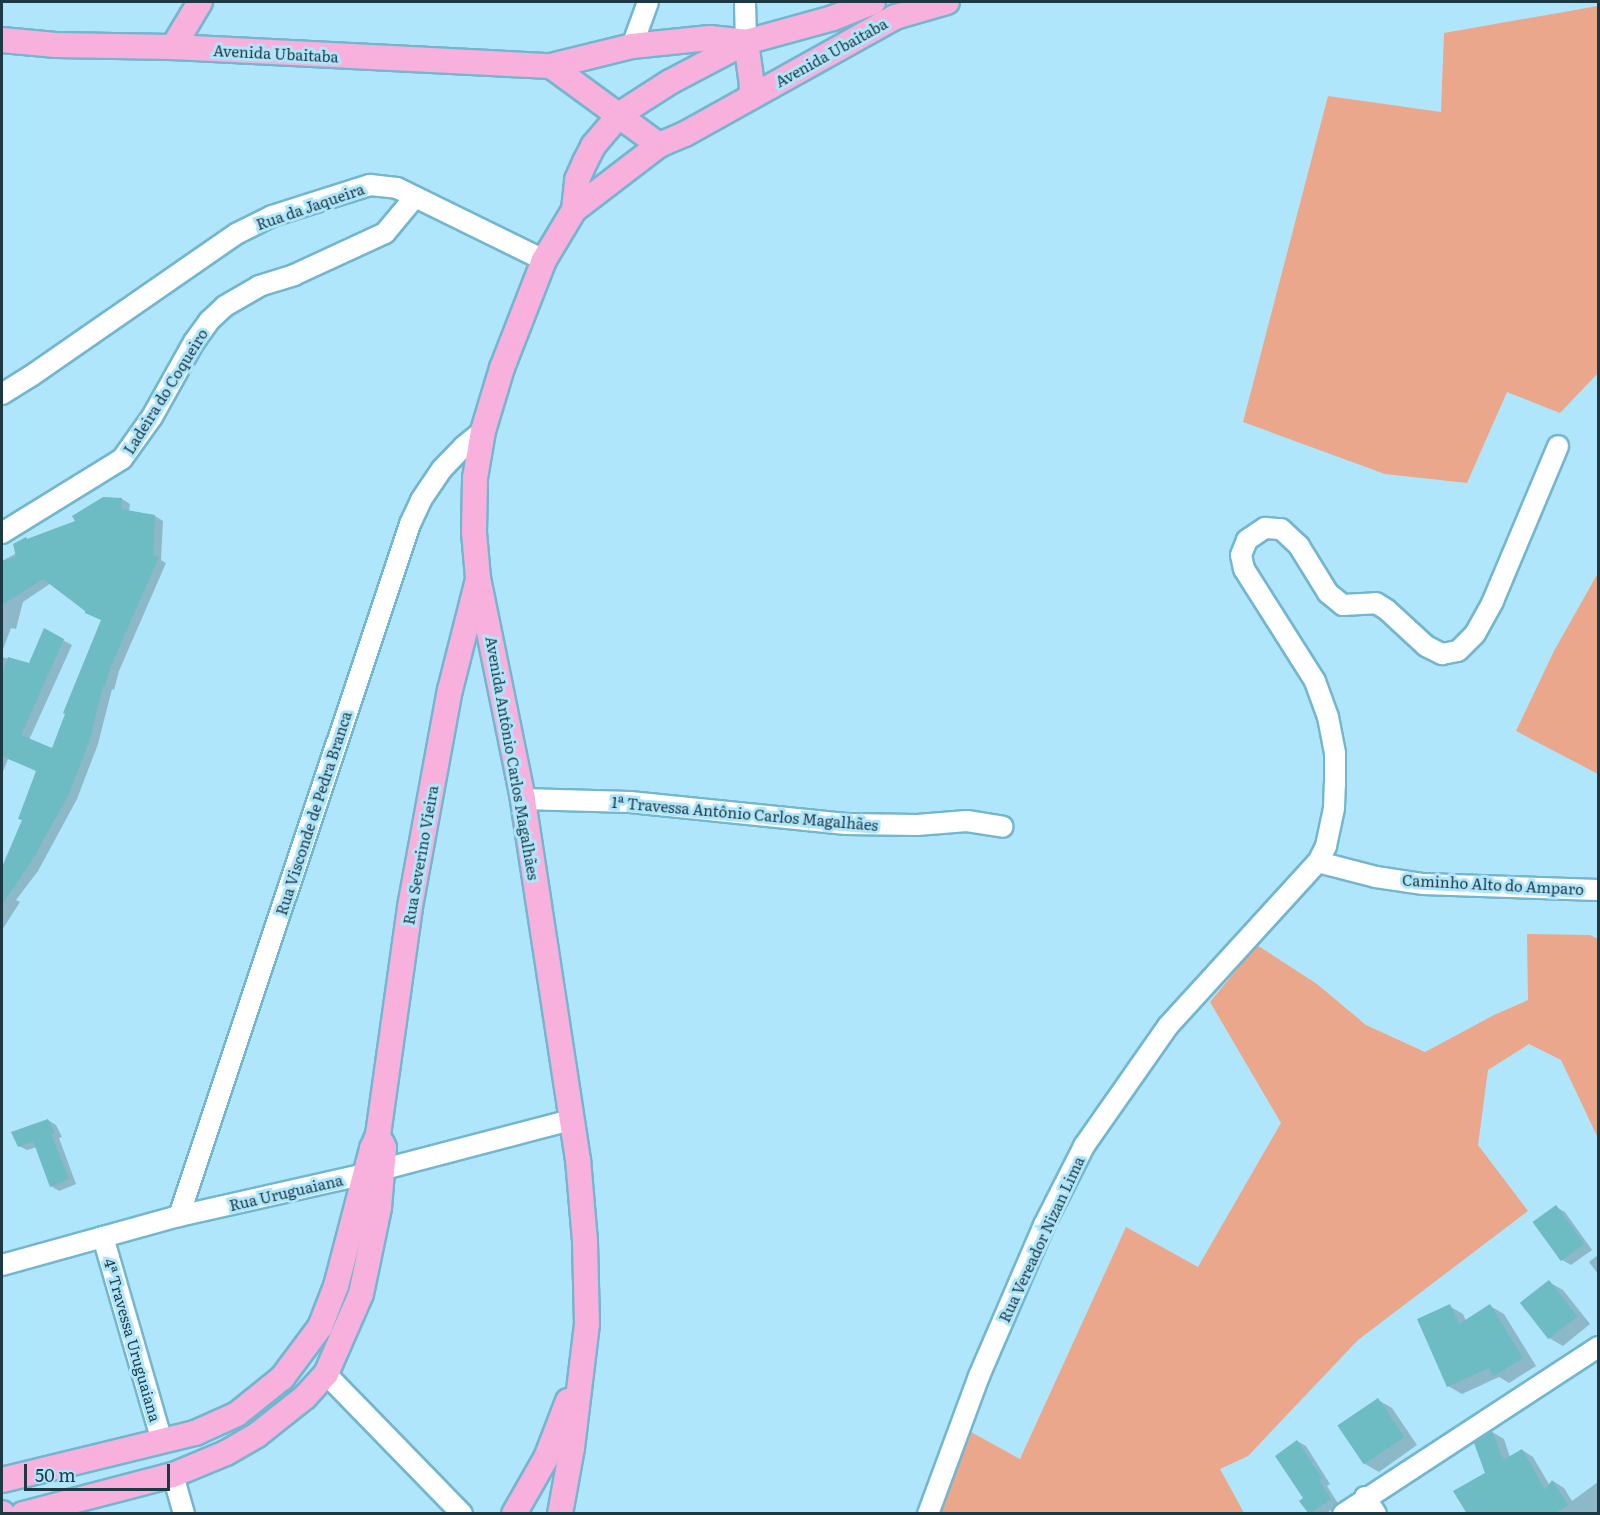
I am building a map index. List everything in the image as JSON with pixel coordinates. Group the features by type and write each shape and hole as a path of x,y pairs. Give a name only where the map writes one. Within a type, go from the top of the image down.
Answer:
{"main road":[{"path":"172,47 200,2"},
{"name":"Avenida Ubaitaba","path":"620,114 670,82 746,42 832,18 873,2"},
{"name":"Avenida Ubaitaba","path":"659,145 686,134 895,17 927,5 947,2"},
{"name":"Avenida Ubaitaba","path":"2,39 56,45 172,47 551,66 632,46 702,38 746,42"},
{"name":"Avenida Ubaitaba","path":"746,42 752,85 751,97"},
{"path":"551,66 620,114 659,145"},
{"name":"Avenida Antônio Carlos Magalhães","path":"574,210 578,180 585,162 593,146 620,114"},
{"name":"Avenida Antônio Carlos Magalhães","path":"560,1514 572,1448 588,1323 585,1241 578,1160 523,799 478,578 474,532 475,478 483,430 502,368 544,260 574,210 659,145"},
{"name":"Rua Severino Vieira","path":"2,1480 195,1433 237,1414 282,1378 320,1326 336,1286 374,1172 410,908 450,690 478,578"},
{"name":"Rua Severino Vieira","path":"23,1514 173,1475 226,1453 257,1435 305,1396 327,1374 361,1294 379,1208 374,1172"},
{"name":"Avenida Antônio Carlos Magalhães","path":"514,1514 546,1458 565,1412 588,1323"}],"street":[{"path":"632,46 648,2"},
{"path":"745,2 746,42"},
{"name":"Rua da Jaqueira","path":"2,394 236,234 272,216 370,185 397,188 544,260"},
{"name":"Ladeira do Coqueiro","path":"3,533 122,459 152,417 194,342 209,321 225,306 259,286 294,275 385,233 415,197"},
{"name":"Rua Visconde de Pedra Branca","path":"179,1216 410,524 421,500 442,469 483,430"},
{"name":"Rua Vereador Nizan Lima","path":"928,1514 979,1376 1044,1225 1084,1146 1168,1026 1318,862 1326,846 1334,808 1335,753 1328,717 1315,681 1244,568 1241,555 1246,540 1265,528 1281,529 1299,546 1328,593 1343,605 1376,603 1387,610 1426,646 1442,654 1458,651 1475,634 1493,601 1558,446"},
{"name":"1ª Travessa Antônio Carlos Magalhães","path":"523,799 630,802 846,824 917,825 967,821 1003,827"},
{"name":"Caminho Alto do Amparo","path":"1318,862 1376,877 1423,884 1599,890"},
{"name":"Rua Uruguaiana","path":"2,1265 179,1216 374,1172 571,1120"},
{"name":"4ª Travessa Uruguaiana","path":"104,1237 162,1442"},
{"path":"1343,1514 1365,1497 1599,1347"},
{"path":"327,1374 462,1514"},
{"path":"173,1475 184,1514"},
{"path":"1365,1497 1376,1514"}],"shaded area":[{"path":"1598,6 1598,373 1560,413 1507,392 1467,483 1385,474 1243,422 1328,96 1441,112 1444,33"},
{"path":"1598,573 1598,774 1516,731 1554,651"},
{"path":"1527,934 1590,935 1598,939 1598,1138 1561,1060 1529,1044 1488,1070 1478,1145 1528,1211 1358,1340 1248,1456 1220,1469 1244,1513 940,1513 971,1432 1020,1459 1126,1227 1198,1267 1281,1123 1210,1002 1257,945 1317,984 1366,1025 1425,1052 1494,1015 1528,1000"}],"building":[{"path":"103,497 122,498 121,509 155,515 153,555 159,557 111,666 105,686 103,685 90,739 69,794 31,862 2,904 2,867 22,820 18,819 36,771 2,756 2,675 8,657 29,663 44,628 64,639 21,735 52,748 65,714 63,713 101,620 85,613 43,579 2,605 2,561 16,557 13,544 26,537 27,539 75,521 72,516"},
{"path":"48,1119 55,1133 51,1134 69,1179 50,1187 33,1141 18,1147 11,1132"},
{"path":"1556,1205 1584,1244 1561,1261 1533,1222"},
{"path":"1549,1280 1577,1316 1548,1339 1520,1303"},
{"path":"1450,1304 1459,1324 1490,1304 1523,1358 1494,1376 1489,1368 1447,1387 1417,1319"},
{"path":"1378,1398 1404,1437 1364,1464 1337,1425"},
{"path":"1492,1431 1503,1460 1522,1449 1545,1490 1552,1480 1568,1505 1554,1514 1467,1514 1453,1491 1485,1473 1474,1443"},
{"path":"1297,1440 1322,1478 1319,1480 1331,1499 1309,1514 1299,1501 1303,1498 1275,1456"}]}
